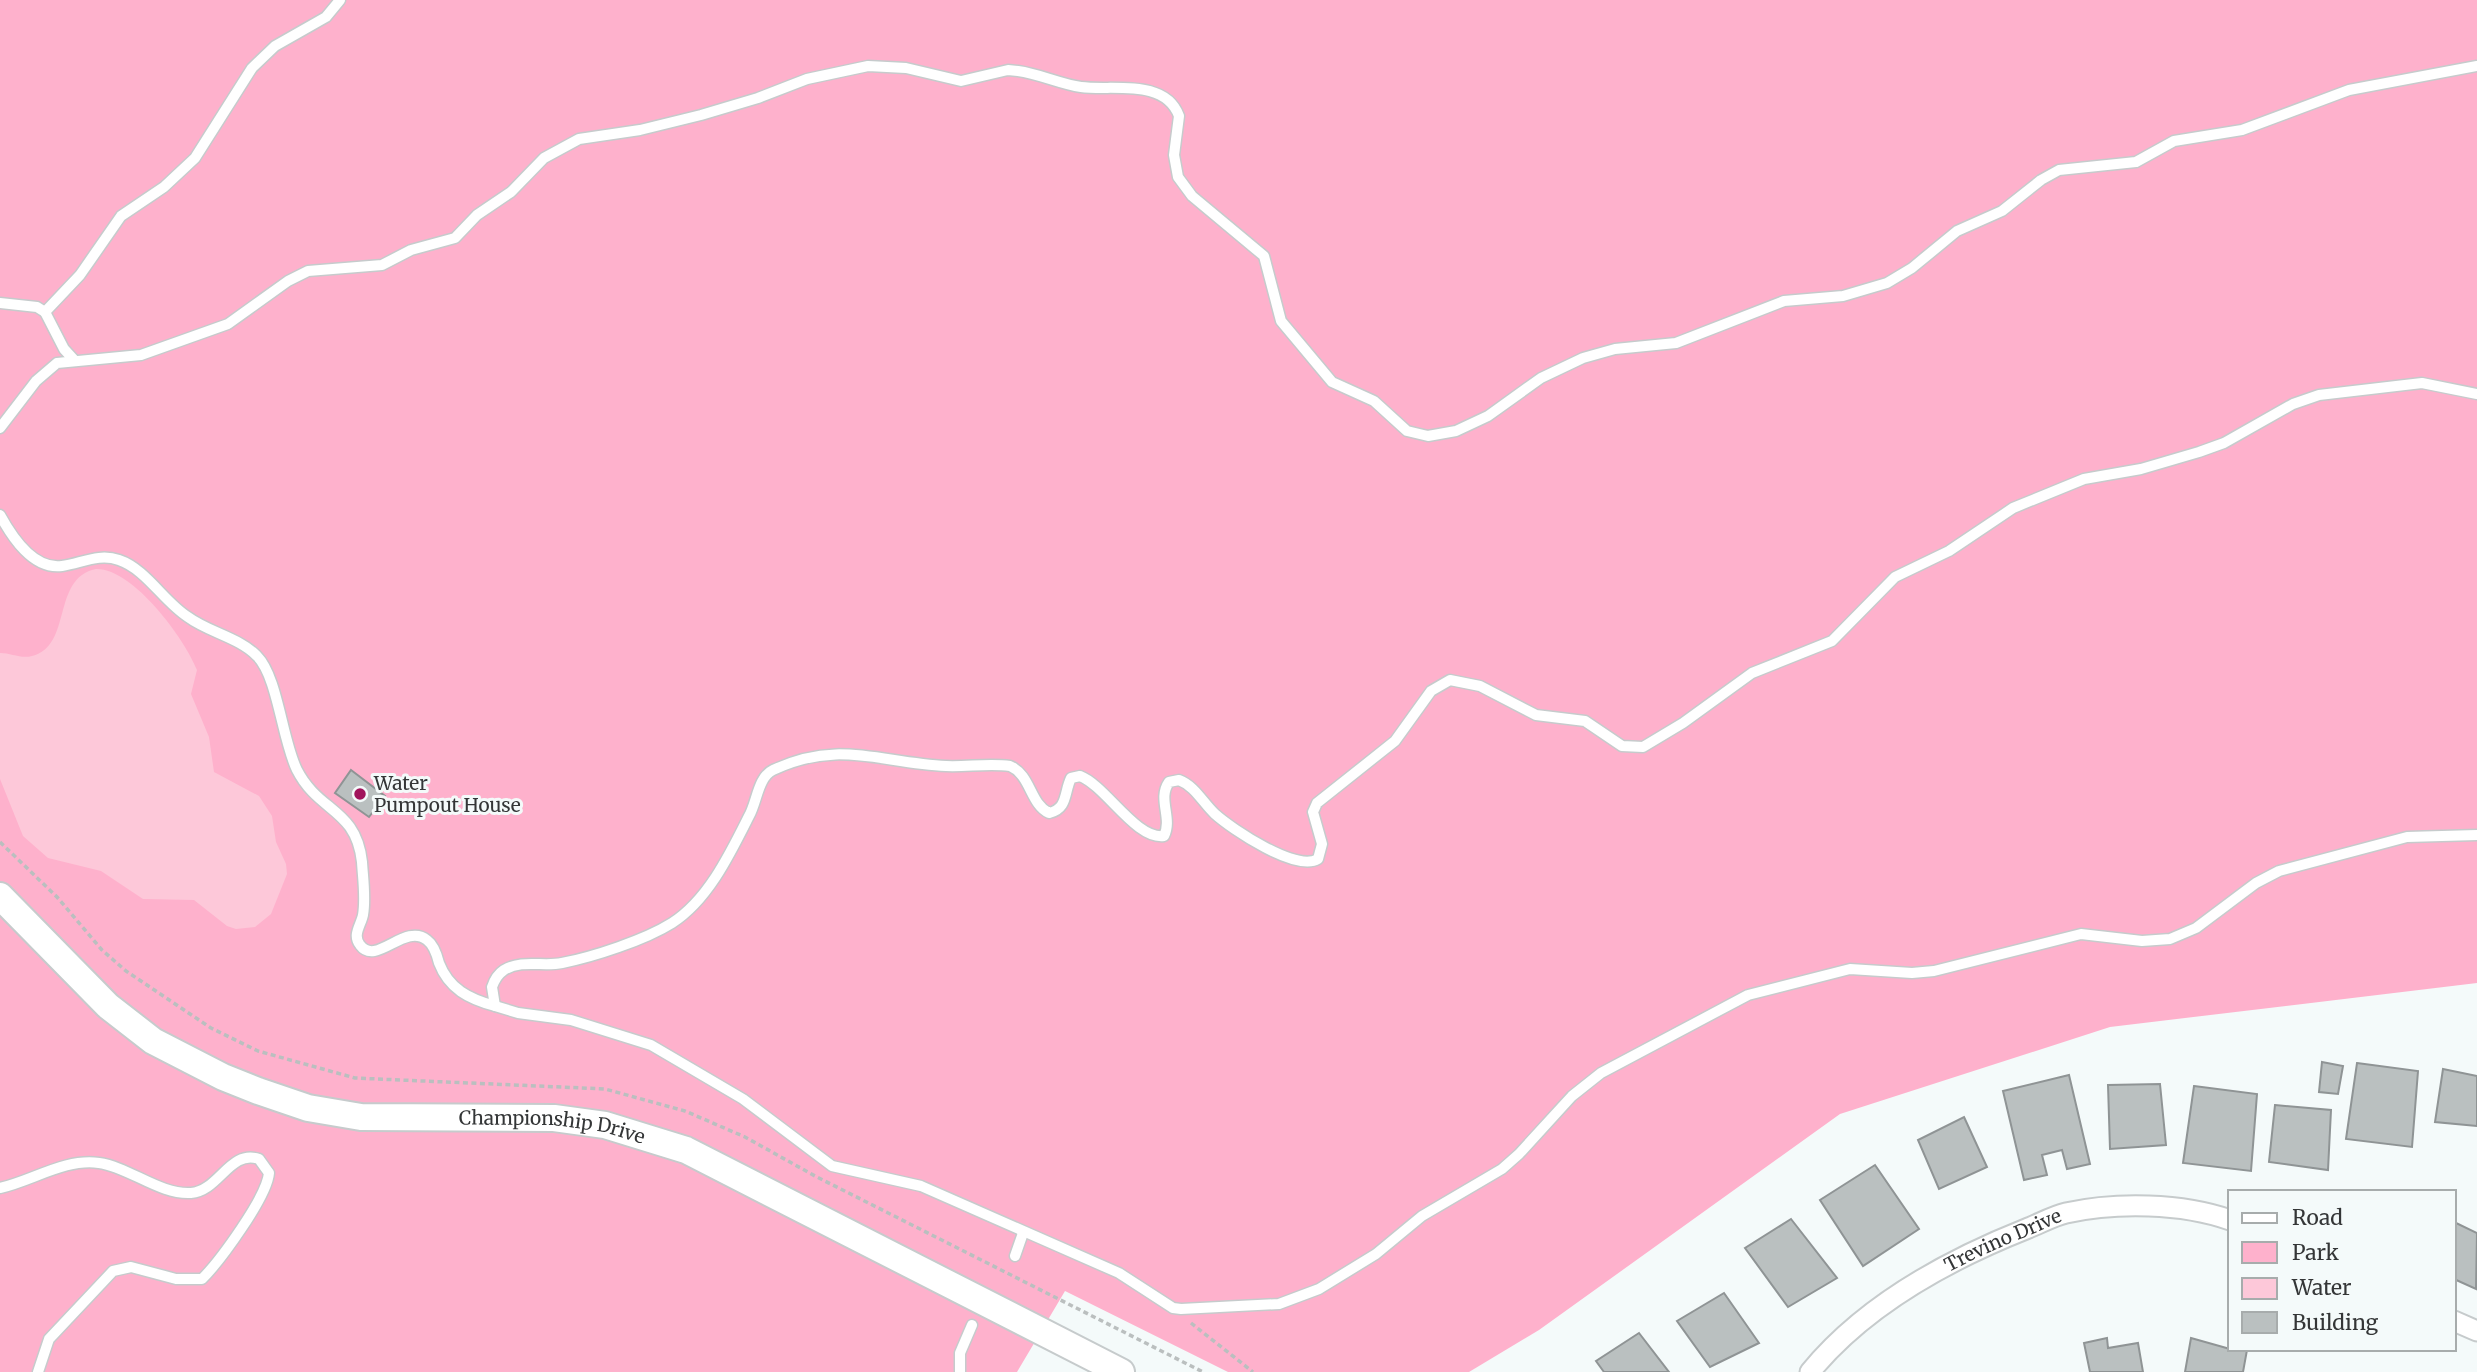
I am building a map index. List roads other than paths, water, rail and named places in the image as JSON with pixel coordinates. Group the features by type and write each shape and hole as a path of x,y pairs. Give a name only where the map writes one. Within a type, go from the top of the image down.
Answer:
{"street":[{"name":"Championship Drive","path":"0,896 108,1006 153,1041 223,1077 308,1108 361,1117 554,1118 605,1125 644,1135 686,1150 1121,1372"},
{"name":"Trevino Drive","path":"1810,1372 1829,1349 1903,1291 1982,1246 2066,1213 2126,1207 2207,1212 2228,1219"},
{"path":"2456,1322 2477,1331"}],"lane":[{"path":"45,312 80,275 121,216 164,187 195,158 252,68 275,46 326,17 340,0"},
{"path":"0,428 40,376 57,363 141,355 228,324 308,271 324,267 367,268 382,265 411,250 448,242 461,233 477,215 512,192 544,158 579,139 639,130 701,115 837,71 884,66 961,81 1008,70 1030,72 1080,87 1133,88 1162,96 1173,104 1179,116 1174,162 1181,184 1264,256 1278,316 1332,382 1374,401 1408,431 1421,436 1438,435 1463,428 1488,416 1541,378 1583,358 1615,349 1676,343 1784,301 1843,296 1887,283 1912,268 1956,231 2002,211 2041,180 2059,170 2136,162 2174,141 2242,130 2349,90 2433,71 2477,66"},
{"path":"0,303 37,307 45,312 64,349 75,360"},
{"path":"495,1006 492,987 505,970 529,963 558,964 575,961 661,929 681,917 694,906 711,882 751,814 765,776 775,769 816,756 861,753 945,766 1010,766 1019,771 1038,804 1049,813 1057,811 1063,805 1071,778 1080,776 1097,786 1139,827 1159,837 1164,836 1167,828 1166,787 1172,780 1179,780 1231,826 1287,858 1308,863 1318,859 1322,850 1312,812 1317,803 1395,741 1430,691 1441,683 1450,680 1466,681 1536,715 1586,720 1622,746 1643,747 1684,723 1752,673 1832,641 1895,577 1949,551 2013,508 2084,479 2141,469 2224,443 2284,408 2319,395 2422,383 2477,394"},
{"path":"0,515 15,539 40,562 55,566 99,557 121,560 186,617 257,655 269,678 298,771 316,797 351,824 357,836 363,912 356,937 365,950 378,950 406,936 419,935 430,943 453,986 464,995 518,1013 571,1020 651,1045 743,1099 832,1166 921,1186 1119,1273 1170,1306 1181,1308 1279,1304 1319,1289 1376,1254 1422,1216 1502,1170 1572,1096 1601,1073 1758,990 1850,969 1927,972 2081,934 2142,941 2170,939 2196,928 2271,874 2407,837 2477,835"},
{"path":"0,1188 68,1166 91,1163 110,1166 185,1193 214,1185 230,1166 245,1157 258,1159 270,1173 257,1206 202,1279 176,1279 131,1267 118,1268 101,1281 84,1305 54,1332 43,1352 38,1372"},
{"path":"1015,1256 1023,1233"},
{"path":"960,1372 960,1353 972,1325"}],"water":[{"path":"96,569 126,580 141,592 170,624 197,670 191,694 209,737 214,772 259,796 272,816 276,842 286,864 287,874 271,914 255,927 236,929 227,926 194,900 143,899 101,871 48,858 23,836 0,779 0,653 28,657 45,650 53,639 73,585 82,575"}],"place":[{"name":"Water Pumpout House","path":"360,794"}]}
